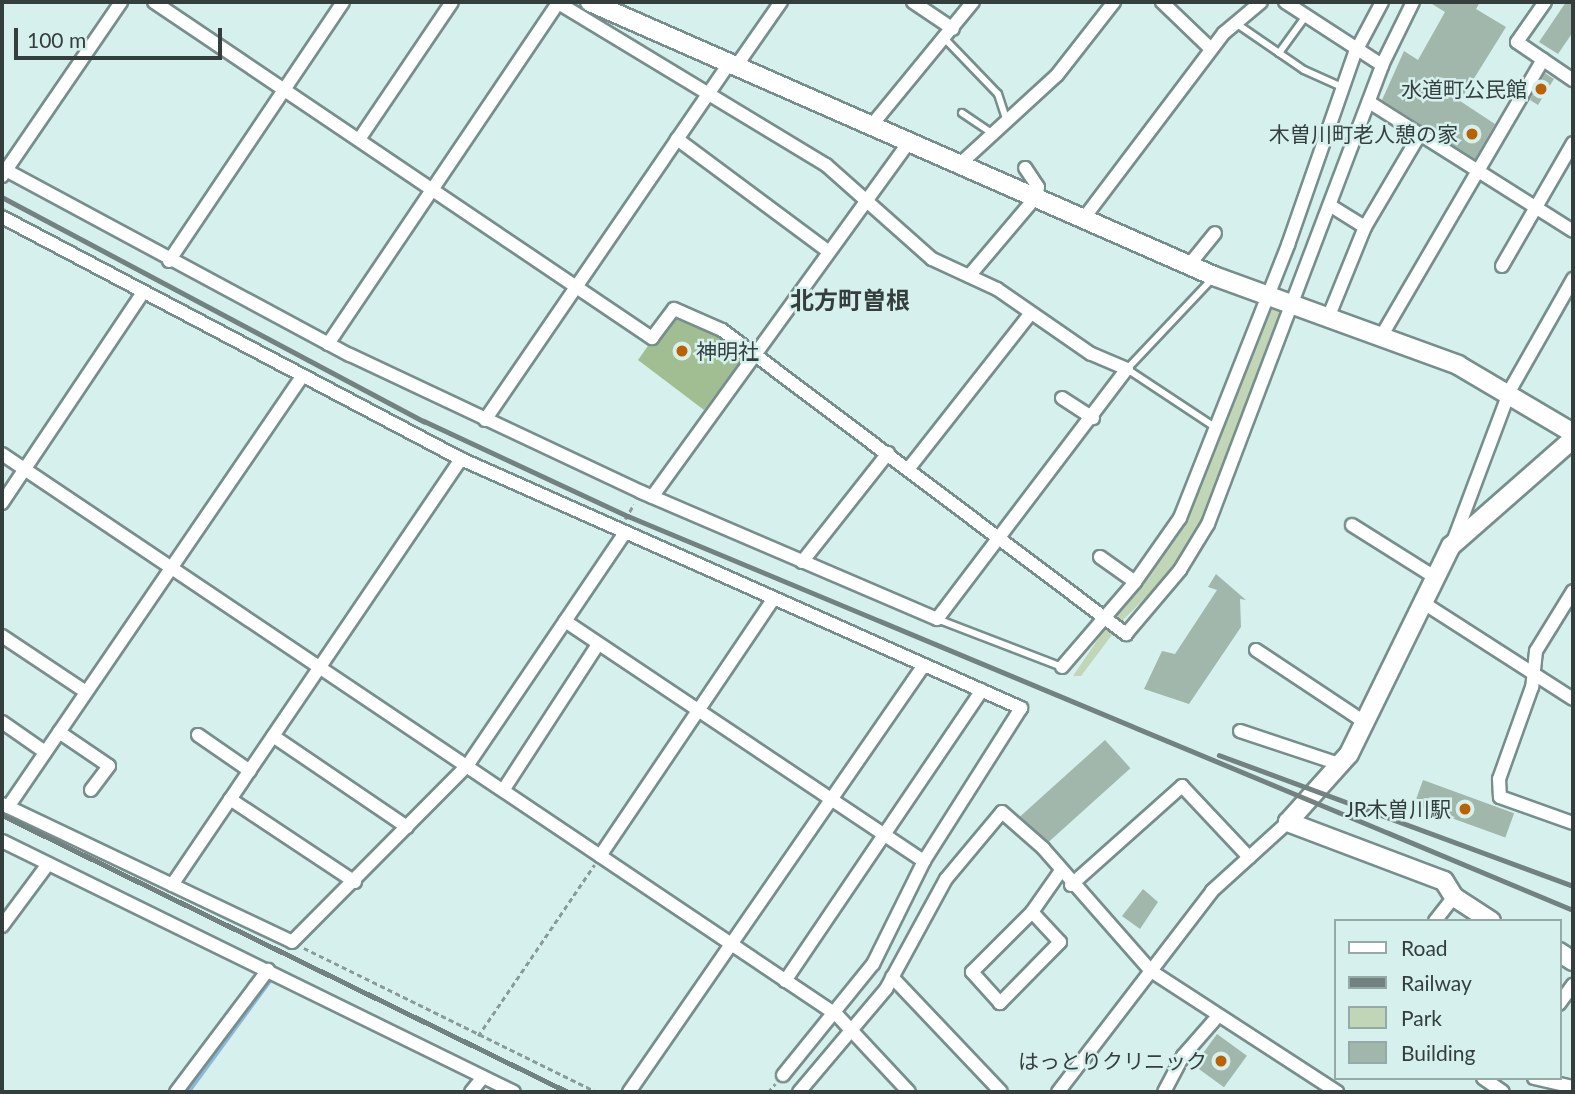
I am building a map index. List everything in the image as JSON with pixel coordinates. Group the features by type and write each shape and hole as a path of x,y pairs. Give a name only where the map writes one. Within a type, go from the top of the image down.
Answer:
{"street":[{"path":"121,2 3,172 328,344 485,420 647,494 937,619 1093,418 1127,369 1030,314 970,276 923,253 868,200 826,165 559,2 328,344"},
{"path":"154,2 360,138 575,288 652,338 674,309 722,330 909,468 1126,634 1194,550 1293,305 1382,65 1413,2"},
{"path":"169,261 343,2"},
{"path":"360,138 452,2"},
{"path":"590,2 1214,276 1382,335 1510,390 1573,433"},
{"path":"485,420 708,93 780,2"},
{"path":"913,2 949,34"},
{"path":"871,126 973,2"},
{"path":"961,163 1007,123 1088,42 1114,2"},
{"path":"1162,2 1211,49"},
{"path":"1084,218 1211,49 1235,23 1261,2"},
{"path":"1285,2 1355,53 1382,65"},
{"path":"1062,667 1106,619 1180,518 1266,296 1355,53 1382,2"},
{"path":"1545,2 1517,42 1573,80"},
{"path":"1382,335 1543,60"},
{"path":"1369,102 1573,232"},
{"path":"1328,318 1365,227 1420,134"},
{"path":"677,139 829,252"},
{"path":"647,494 755,355 909,142"},
{"path":"1503,265 1573,143"},
{"path":"970,276 1036,197 1038,187 1025,168"},
{"path":"1331,206 1365,227"},
{"path":"2,217 302,378 461,459 621,533 1021,708 1020,716 925,861 873,964 837,1015 783,1075"},
{"path":"1189,265 1215,233"},
{"path":"1058,1092 1212,891 1288,822 1339,764 1366,723 1433,576 1451,546 1510,390 1573,279"},
{"path":"2,503 142,293"},
{"path":"909,468 1030,314"},
{"path":"302,378 60,732 5,805 292,942 355,882 467,766 621,533"},
{"path":"1062,398 1093,418"},
{"path":"1451,546 1573,439"},
{"path":"802,562 888,453"},
{"path":"2,454 837,1015 909,1092"},
{"path":"172,885 461,459"},
{"path":"1352,526 1433,576"},
{"path":"1100,557 1135,582"},
{"path":"1573,591 1549,623 1531,674 1532,687 1499,779 1500,797 1573,823"},
{"path":"600,856 774,598"},
{"path":"1422,602 1573,699"},
{"path":"565,621 701,708 925,861"},
{"path":"2,636 86,692"},
{"path":"504,789 598,644"},
{"path":"1256,650 1366,723"},
{"path":"629,1092 923,665"},
{"path":"785,981 982,690"},
{"path":"2,722 45,752"},
{"path":"1240,731 1339,764"},
{"path":"60,732 108,766 92,790"},
{"path":"198,735 250,771"},
{"path":"273,736 407,827"},
{"path":"1071,885 1182,786 1249,857"},
{"path":"230,799 355,882"},
{"path":"799,1092 854,1031 892,977 946,879 997,812 1043,848 1071,885 1151,971 1334,1088"},
{"path":"1288,822 1444,881 1454,897 1488,919"},
{"path":"2,841 514,1092"},
{"path":"2,926 48,864"},
{"path":"1032,912 1060,942 1000,1003 971,971 1032,912 1060,872"},
{"path":"1437,919 1454,897"},
{"path":"176,1092 268,970"},
{"path":"892,977 1001,1092"},
{"path":"1561,1001 1573,985"},
{"path":"1164,1092 1184,1056 1218,1016"},
{"path":"471,1092 483,1077"},
{"path":"1486,1080 1503,1092"},
{"path":"1534,1084 1573,1087"}],"lane":[{"path":"1279,53 1306,16"},
{"path":"1235,23 1279,53 1344,88"},
{"path":"949,34 998,94 1007,123"},
{"path":"962,113 994,134"},
{"path":"1214,276 1127,369 1216,428"},
{"path":"937,619 1062,667"}],"path":[{"path":"621,533 647,494"},
{"path":"478,1037 600,856"},
{"path":"292,942 478,1037 597,1092"}],"green space":[{"path":"1266,296 1292,305 1194,550 1124,619 1081,676 1073,676 1180,518"},
{"path":"674,309 750,349 704,410 638,360"}],"building":[{"path":"1429,2 1480,2 1476,9 1506,27 1460,101 1495,124 1475,159 1382,100 1404,51 1418,60 1445,12"},
{"path":"1566,2 1573,2 1573,32 1558,54 1539,42"},
{"name":"水道町公民館","path":"1545,73 1554,79 1538,105 1530,100"},
{"path":"1216,574 1246,600 1240,599 1241,627 1189,704 1144,689 1162,651 1175,654 1217,590 1208,587"},
{"path":"1105,740 1130,768 1045,845 1020,817"},
{"name":"JR木曽川駅","path":"1423,780 1514,813 1505,838 1414,804"},
{"path":"1143,889 1158,902 1140,929 1122,916"},
{"name":"はっとりクリニック","path":"1217,1034 1247,1056 1224,1087 1194,1066"}],"waterway":[{"path":"187,1092 270,979"}],"railway":[{"path":"2,197 424,421 628,516 1573,910"},
{"path":"1219,755 1573,886"},
{"path":"2,815 568,1092"}],"place":[{"name":"水道町公民館","path":"1541,89"},
{"name":"木曽川町老人憩の家","path":"1472,134"},
{"name":"神明社","path":"682,351"},
{"name":"JR木曽川駅","path":"1465,809"},
{"name":"はっとりクリニック","path":"1221,1061"}],"district":[{"name":"北方町曽根","path":"850,300"}]}
